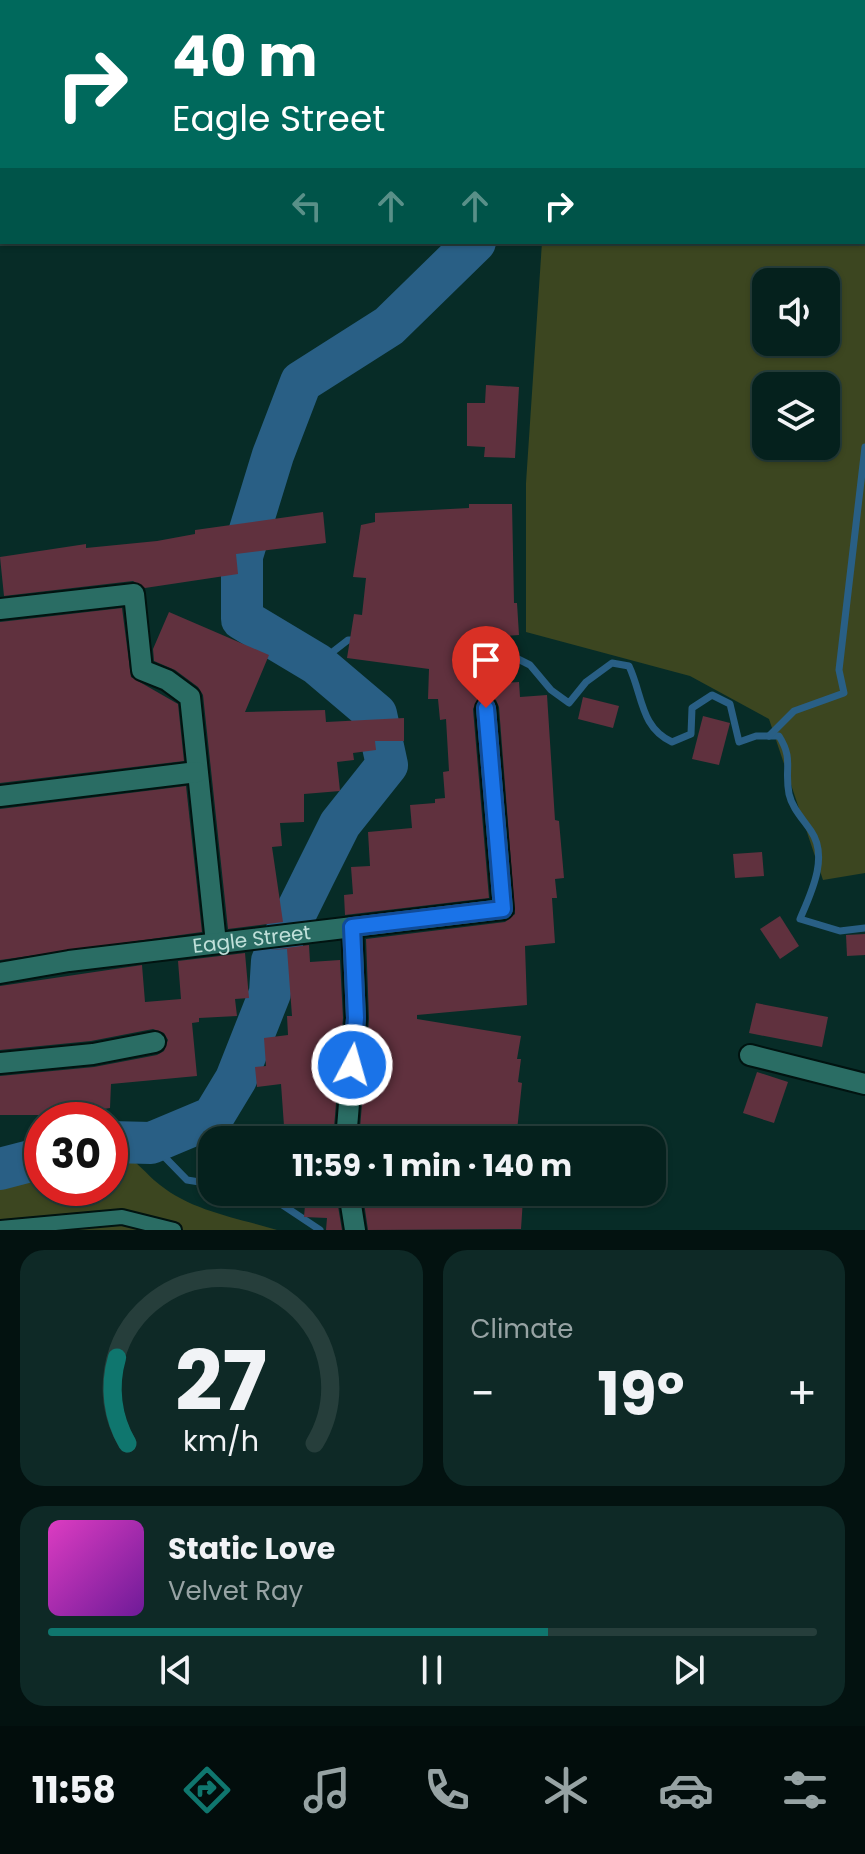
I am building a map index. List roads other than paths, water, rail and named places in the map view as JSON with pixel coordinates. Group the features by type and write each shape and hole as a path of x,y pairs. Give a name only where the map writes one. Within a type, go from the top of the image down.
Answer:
{"street":[{"path":"0,609 134,594 142,670 189,693 216,943"},
{"name":"Eagle Street","path":"0,973 263,936 503,909 486,708"},
{"path":"0,796 197,772"},
{"path":"347,1126 356,1018 352,927"},
{"path":"0,1063 93,1054 155,1042"},
{"path":"750,1055 865,1084"},
{"path":"351,1206 355,1230"}],"lane":[{"path":"0,1228 122,1217 174,1230"}],"waterway":[{"path":"128,1142 151,1143 213,1117 236,1079 270,993 272,961 314,876 340,824 387,765 376,714 317,664 242,619 242,556 273,455 301,382 389,326 473,244"},
{"path":"769,736 794,711 844,693 839,670 865,447"},
{"path":"317,664 348,640 356,640"},
{"path":"496,648 530,665 551,690 569,703 586,682 612,663 629,666 648,719 662,736 672,742 691,734 692,708 712,695 730,704 739,742 756,736 779,736 787,758 790,799 811,831 818,852 816,875 800,919 840,931 865,928"},
{"path":"151,1143 187,1180 198,1182"},
{"path":"0,1169 24,1163"},
{"path":"284,1206 320,1230"}]}
